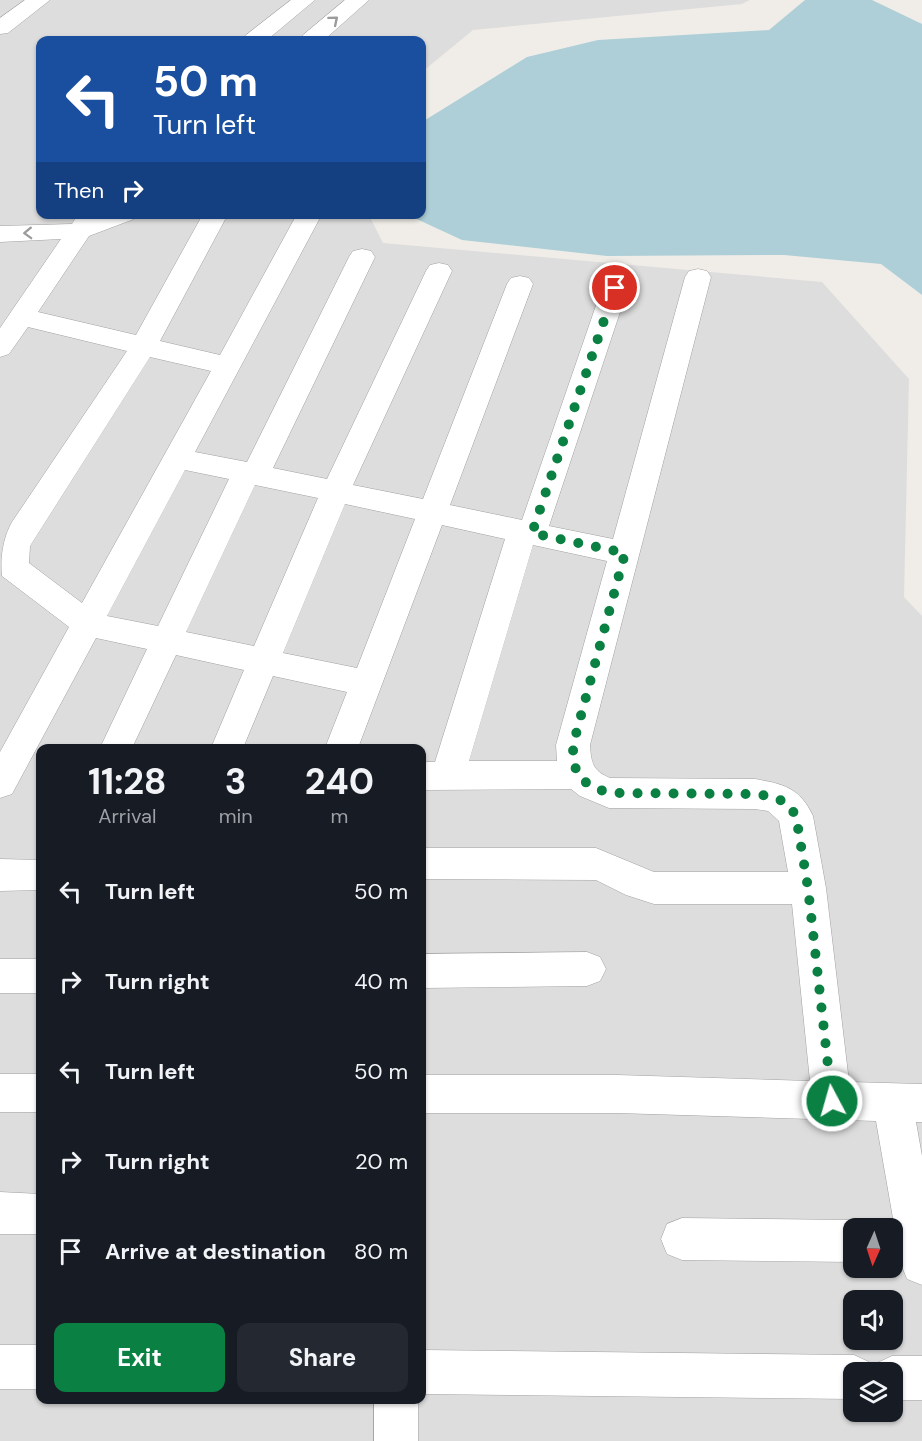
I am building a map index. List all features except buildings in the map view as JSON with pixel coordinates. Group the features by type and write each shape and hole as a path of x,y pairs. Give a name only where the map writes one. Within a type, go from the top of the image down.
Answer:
{"street":[{"path":"0,28 39,0"},
{"path":"260,36 304,0"},
{"path":"316,36 358,0"},
{"path":"339,36 382,0"},
{"path":"0,214 36,212"},
{"path":"0,234 102,219"},
{"path":"213,219 143,347 23,531 15,546 13,568 87,624 367,683"},
{"path":"0,784 307,219"},
{"path":"0,348 84,223"},
{"path":"118,744 250,474 362,257"},
{"path":"229,744 335,492 439,271"},
{"path":"698,277 573,745 573,760 577,775 589,786 609,793 755,794 774,797 788,804 796,816 808,888 832,1101"},
{"path":"344,744 520,284"},
{"path":"577,775 435,776 527,532 615,288"},
{"path":"23,317 227,366"},
{"path":"177,458 625,553"},
{"path":"426,864 596,864 612,869 642,887 808,888"},
{"path":"0,875 36,875"},
{"path":"426,971 587,969"},
{"path":"0,976 36,976"},
{"path":"0,1093 36,1093"},
{"path":"426,1094 617,1095 907,1103 911,1249"},
{"path":"0,1214 36,1214"},
{"path":"682,1239 843,1241"},
{"path":"0,1367 36,1367"},
{"path":"426,1372 843,1377"},
{"path":"903,1378 922,1378"},
{"path":"396,1404 396,1441"}],"shaded area":[{"path":"0,0 750,0 742,4 473,30 426,69 426,36 36,36 36,219 371,219 383,243 822,282 909,379 904,597 922,616 922,1441 0,1441"}],"water":[{"path":"805,0 872,0 922,24 922,295 881,264 784,255 607,256 462,240 417,219 426,219 426,120 527,57 598,40 769,30"}],"route":[{"path":"615,288 532,533 625,553 573,745 573,760 577,775 589,786 609,793 755,794 774,797 788,804 796,816 808,888 832,1101"}]}
